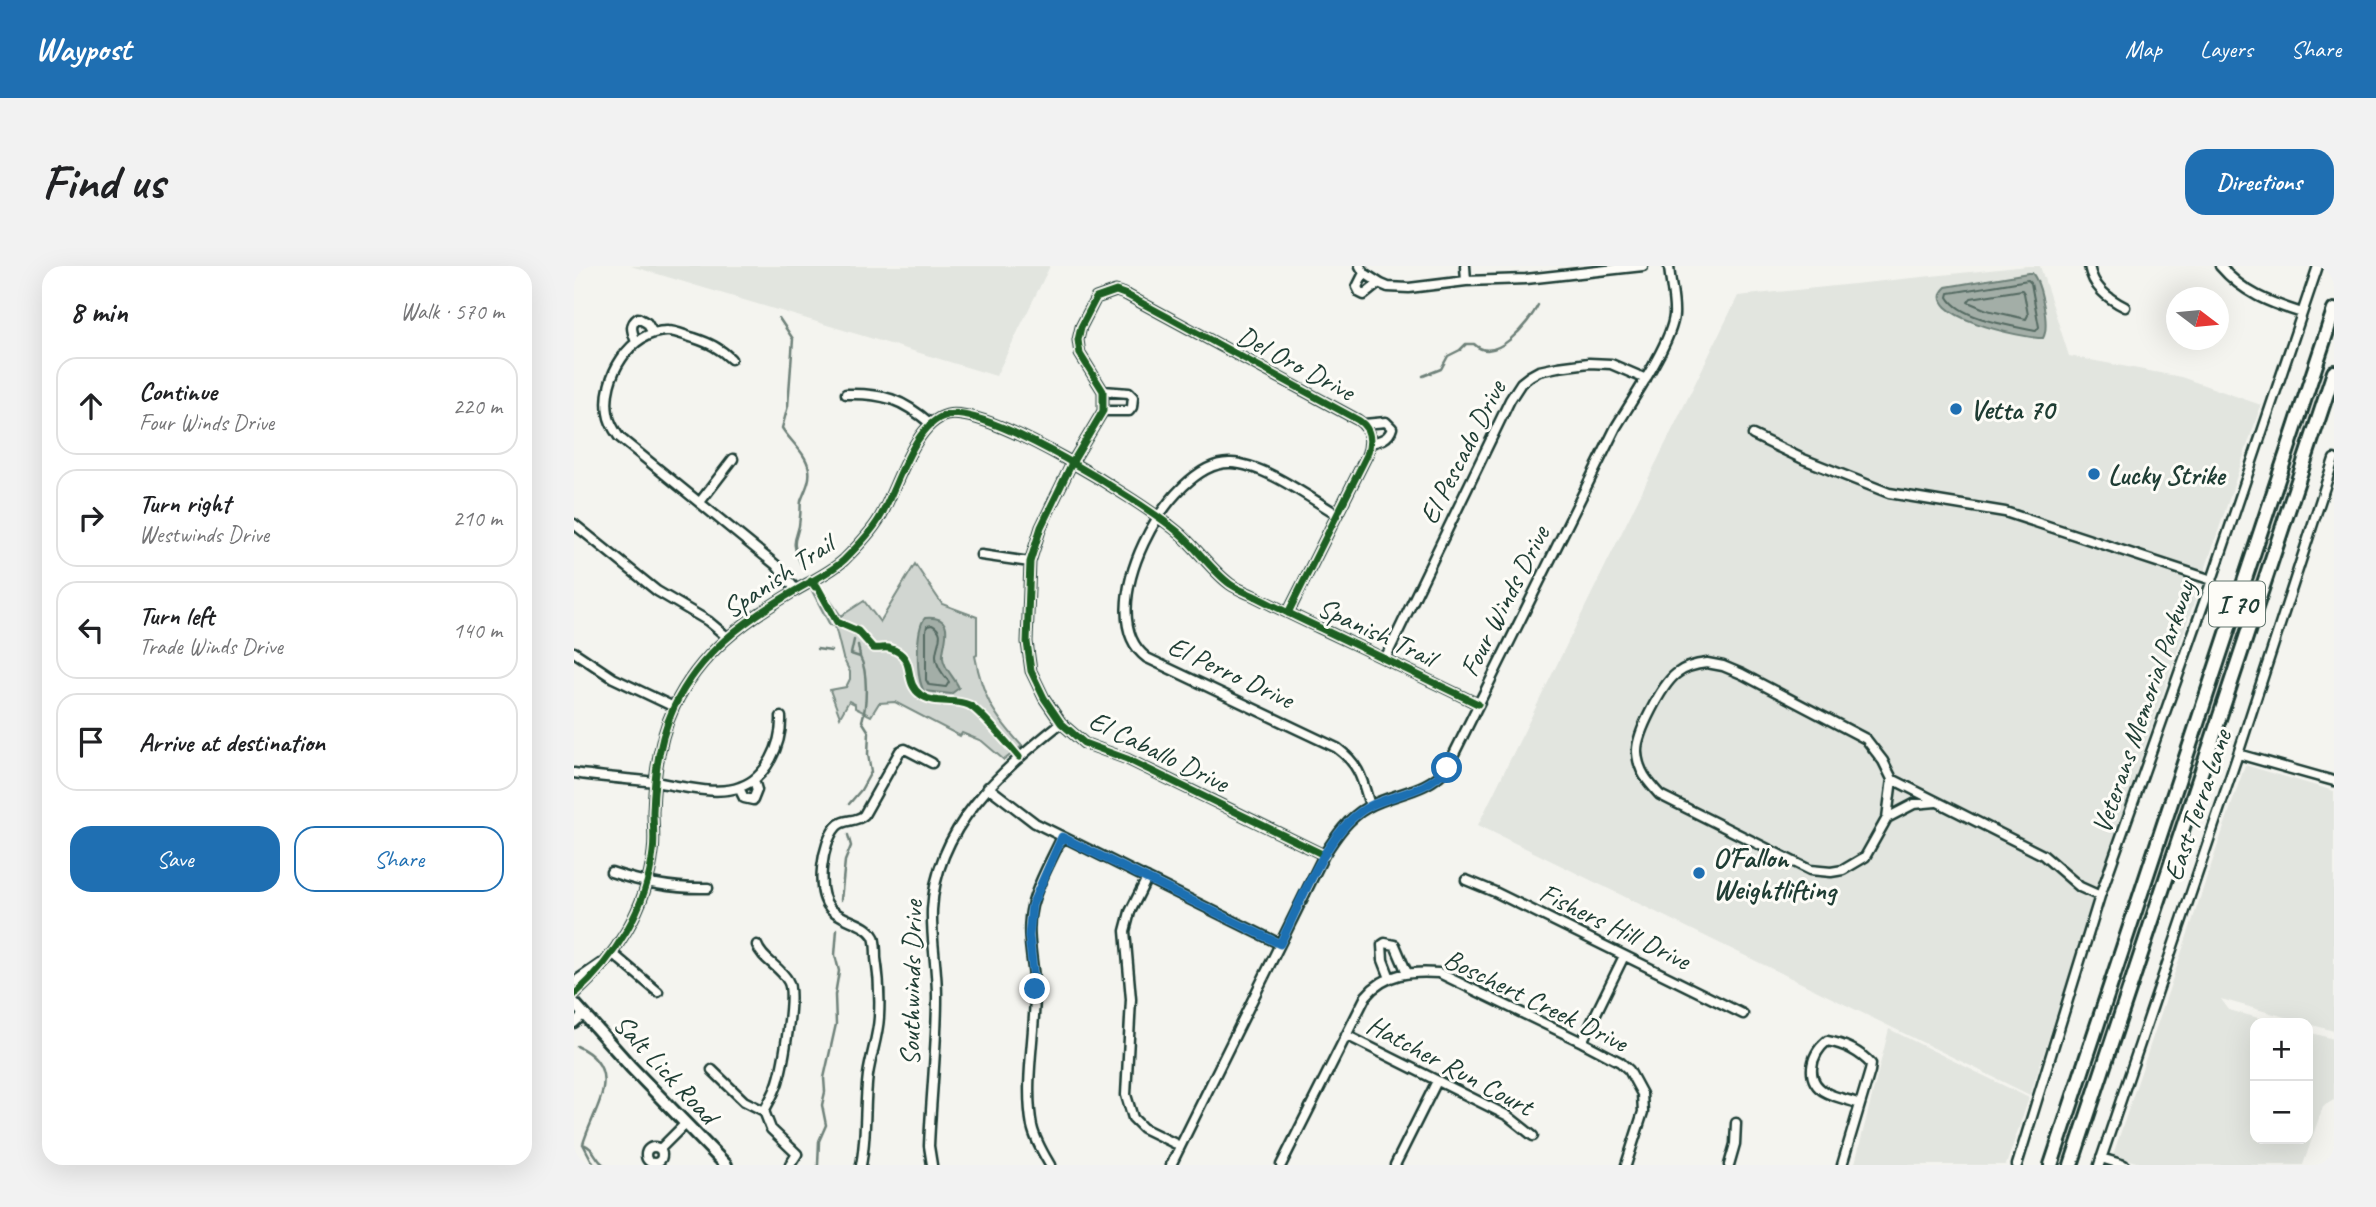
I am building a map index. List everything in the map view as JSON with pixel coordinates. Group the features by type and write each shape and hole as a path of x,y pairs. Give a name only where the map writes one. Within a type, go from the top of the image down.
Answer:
{"highway":[{"name":"I 70","path":"2051,1165 2334,310"},
{"name":"I 70","path":"2071,1165 2334,372"}],"main road":[{"name":"Salt Lick Road","path":"574,1003 631,1068 726,1165"}],"street":[{"path":"1465,266 1466,281"},
{"path":"1379,283 1368,293 1360,293 1357,287 1362,270 1388,287 1409,288 1466,281 1526,279 1572,269 1643,266"},
{"name":"Four Winds Drive","path":"1171,1165 1324,855 1341,829 1370,806 1422,788 1447,768 1616,427 1646,379 1671,328 1674,315 1669,266"},
{"path":"2089,266 2099,290 2125,307"},
{"path":"2220,266 2232,279 2259,299 2302,313"},
{"name":"Veterans Memorial Parkway","path":"2017,1165 2100,896 2212,580 2318,266"},
{"name":"Del Oro Drive","path":"1104,391 1080,354 1078,341 1081,327 1096,298 1115,291 1127,295 1364,424 1370,434 1367,455 1288,614"},
{"path":"636,342 631,328 638,318 647,323 653,333"},
{"path":"731,359 721,349 697,339 669,331 653,333 629,347 617,367 609,388 608,415 619,437 776,565 796,590"},
{"name":"El Pescado Drive","path":"1385,659 1510,400 1521,383 1539,371 1589,363 1611,364 1646,379"},
{"path":"1104,391 1129,393 1133,402 1129,411 1103,406 1104,391"},
{"path":"846,394 873,393 895,399 915,410 930,424"},
{"name":"El Caballo Drive","path":"1103,406 1041,527 1030,562 1027,642 1031,671 1044,698 1061,723 1084,743 1127,759 1324,855"},
{"name":"Spanish Trail","path":"574,995 612,953 635,919 649,883 654,848 654,782 662,741 674,707 697,670 726,636 760,611 841,563 879,519 903,468 930,424 947,415 971,415 1072,463 1117,488 1158,517 1195,547 1229,583 1478,704"},
{"name":"Del Oro Drive","path":"1364,424 1386,422 1392,428 1384,439 1370,443"},
{"path":"1753,435 1805,460 1889,493 2006,512 2212,580"},
{"path":"700,502 733,459"},
{"name":"East Terra Lane","path":"2100,1162 2334,459"},
{"name":"El Perro Drive","path":"1337,514 1269,475 1241,464 1216,464 1183,486 1158,517 1136,561 1128,591 1126,617 1133,643 1147,658 1337,747 1348,755 1361,773 1370,806"},
{"path":"574,524 657,591 708,621 726,636"},
{"path":"981,555 1030,562"},
{"path":"574,652 613,678 674,707"},
{"path":"1892,779 1887,818 1865,857 1843,870 1810,870 1660,795 1642,774 1638,743 1668,682 1688,667 1707,663 1723,666 1866,739 1892,779 2043,855 2080,887 2100,896"},
{"path":"574,773 702,789 739,788 754,780 765,768 777,746 781,717"},
{"name":"Southwinds Drive","path":"932,1165 929,1146 937,994 932,910 935,887 949,845 967,812 1019,757 1061,723"},
{"path":"861,1165 868,1075 879,1018 874,937 830,908 825,900 821,870 823,856 836,826 860,819 864,815 900,751 905,749 932,763"},
{"path":"2238,754 2334,781"},
{"path":"739,788 744,798 753,800 757,790 754,780"},
{"path":"988,787 1035,823 1280,944"},
{"path":"1887,818 1914,804 1936,802"},
{"path":"1050,1165 1036,1137 1030,1108 1035,989 1029,936 1032,905 1062,837"},
{"path":"611,872 683,889 708,888"},
{"path":"1147,878 1130,912 1125,931 1130,999 1126,1095 1133,1118 1143,1128 1180,1146"},
{"name":"Fishers Hill Drive","path":"1466,880 1743,1014"},
{"name":"Boschert Creek Drive","path":"1390,978 1381,952 1385,943 1395,945 1407,973"},
{"path":"757,945 760,954 788,979 792,995 778,1082 764,1111"},
{"path":"612,953 658,992"},
{"path":"1582,1042 1624,956"},
{"name":"Spanish Trail","path":"574,982 603,963"},
{"name":"Boschert Creek Drive","path":"1281,1165 1366,996 1380,982 1390,978 1407,973 1439,973 1582,1042 1620,1062 1629,1070 1642,1094 1643,1112 1626,1165"},
{"path":"574,1023 584,1014"},
{"name":"Hatcher Run Court","path":"1346,1035 1508,1116 1533,1136"},
{"path":"1842,1165 1860,1104 1871,1064 1863,1056 1838,1043 1827,1041 1814,1057 1811,1065 1812,1077 1826,1093 1860,1104"},
{"path":"712,1070 744,1101 764,1111 771,1129 797,1154 790,1165"},
{"path":"1395,1165 1437,1081"},
{"path":"1729,1165 1737,1122"},
{"path":"660,1149 685,1124"},
{"path":"2100,1162 2124,1165"}],"shaded area":[{"path":"631,266 1050,266 996,376"},
{"path":"2040,266 2069,356 2181,377 2261,405 2030,1095 1478,825 1738,296"},
{"path":"915,564 942,604 977,617 975,656 982,683 996,715 1022,746 1004,760 982,741 962,733 960,736 895,702 879,703 871,716 855,708 855,704 849,701 840,717 830,690 846,687 850,672 843,658 835,626 830,625 810,587 818,582 841,616 864,601 880,622"},
{"path":"2245,765 2334,791 2334,1031 2313,1025 2313,1018 2288,1018 2221,999 2229,1010 2259,1018 2250,1018 2250,1144 2310,1144 2303,1165 2146,1165 2113,1155"},
{"path":"1889,1029 2029,1098 2006,1165 1855,1163"},
{"path":"2313,1033 2334,1039 2334,1100 2323,1106 2313,1136"}],"water":[{"path":"2032,273 2035,278 2041,295 2046,324 2043,338 1997,330 1976,323 1946,307 1941,297 1946,287"},
{"path":"925,618 936,618 946,626 944,662 959,688 951,694 924,691 921,685 918,643"}],"waterway":[{"path":"1423,376 1441,369 1448,356 1466,344 1474,344 1482,349 1501,346 1519,331 1538,305"},
{"path":"779,318 793,339 788,406 782,428 805,458 809,473 801,501 795,543 801,564"},
{"path":"849,804 871,772 869,732 862,721 866,697 863,663 860,657 851,654 854,640"},
{"path":"858,645 860,656"},
{"path":"817,649 831,651"},
{"path":"841,900 845,861 851,846 848,835"},
{"path":"818,1165 819,1141 826,1125 822,1105 824,1078 836,1024 835,995 839,971 835,955 837,929"},
{"path":"577,1046 592,1056 604,1078 599,1104 583,1144"},
{"path":"583,1144 590,1148 604,1165"},
{"path":"583,1144 594,1165"}],"cycle path":[{"path":"1288,613 1367,455 1370,440 1366,427 1358,420 1127,295 1116,291 1096,298 1081,327 1078,340 1080,354 1103,391 1103,411 1072,463 1041,527 1030,562 1027,642 1031,671 1044,698 1061,723 1084,743 1127,759 1324,855"},
{"path":"574,995 603,965 627,931 644,893 654,847 653,812 658,758 669,719 685,688 697,670 725,640 775,603 832,569 853,551 879,519 915,444 935,421 947,415 968,416 996,425 1065,458 1133,500 1178,532 1233,586 1478,704"},
{"path":"811,581 817,586 837,622 858,631 873,648 889,648 904,657 912,683 921,695 932,700 957,702 974,708 1019,757"}],"place":[{"name":"Vetta 70","path":"1956,409"},
{"name":"Lucky Strike","path":"2094,474"},
{"name":"O'Fallon Weightlifting","path":"1699,873"}],"route":[{"path":"1035,989 1029,936 1032,905 1062,837 1280,944 1324,855 1341,829 1370,806 1422,788 1447,768"}]}
